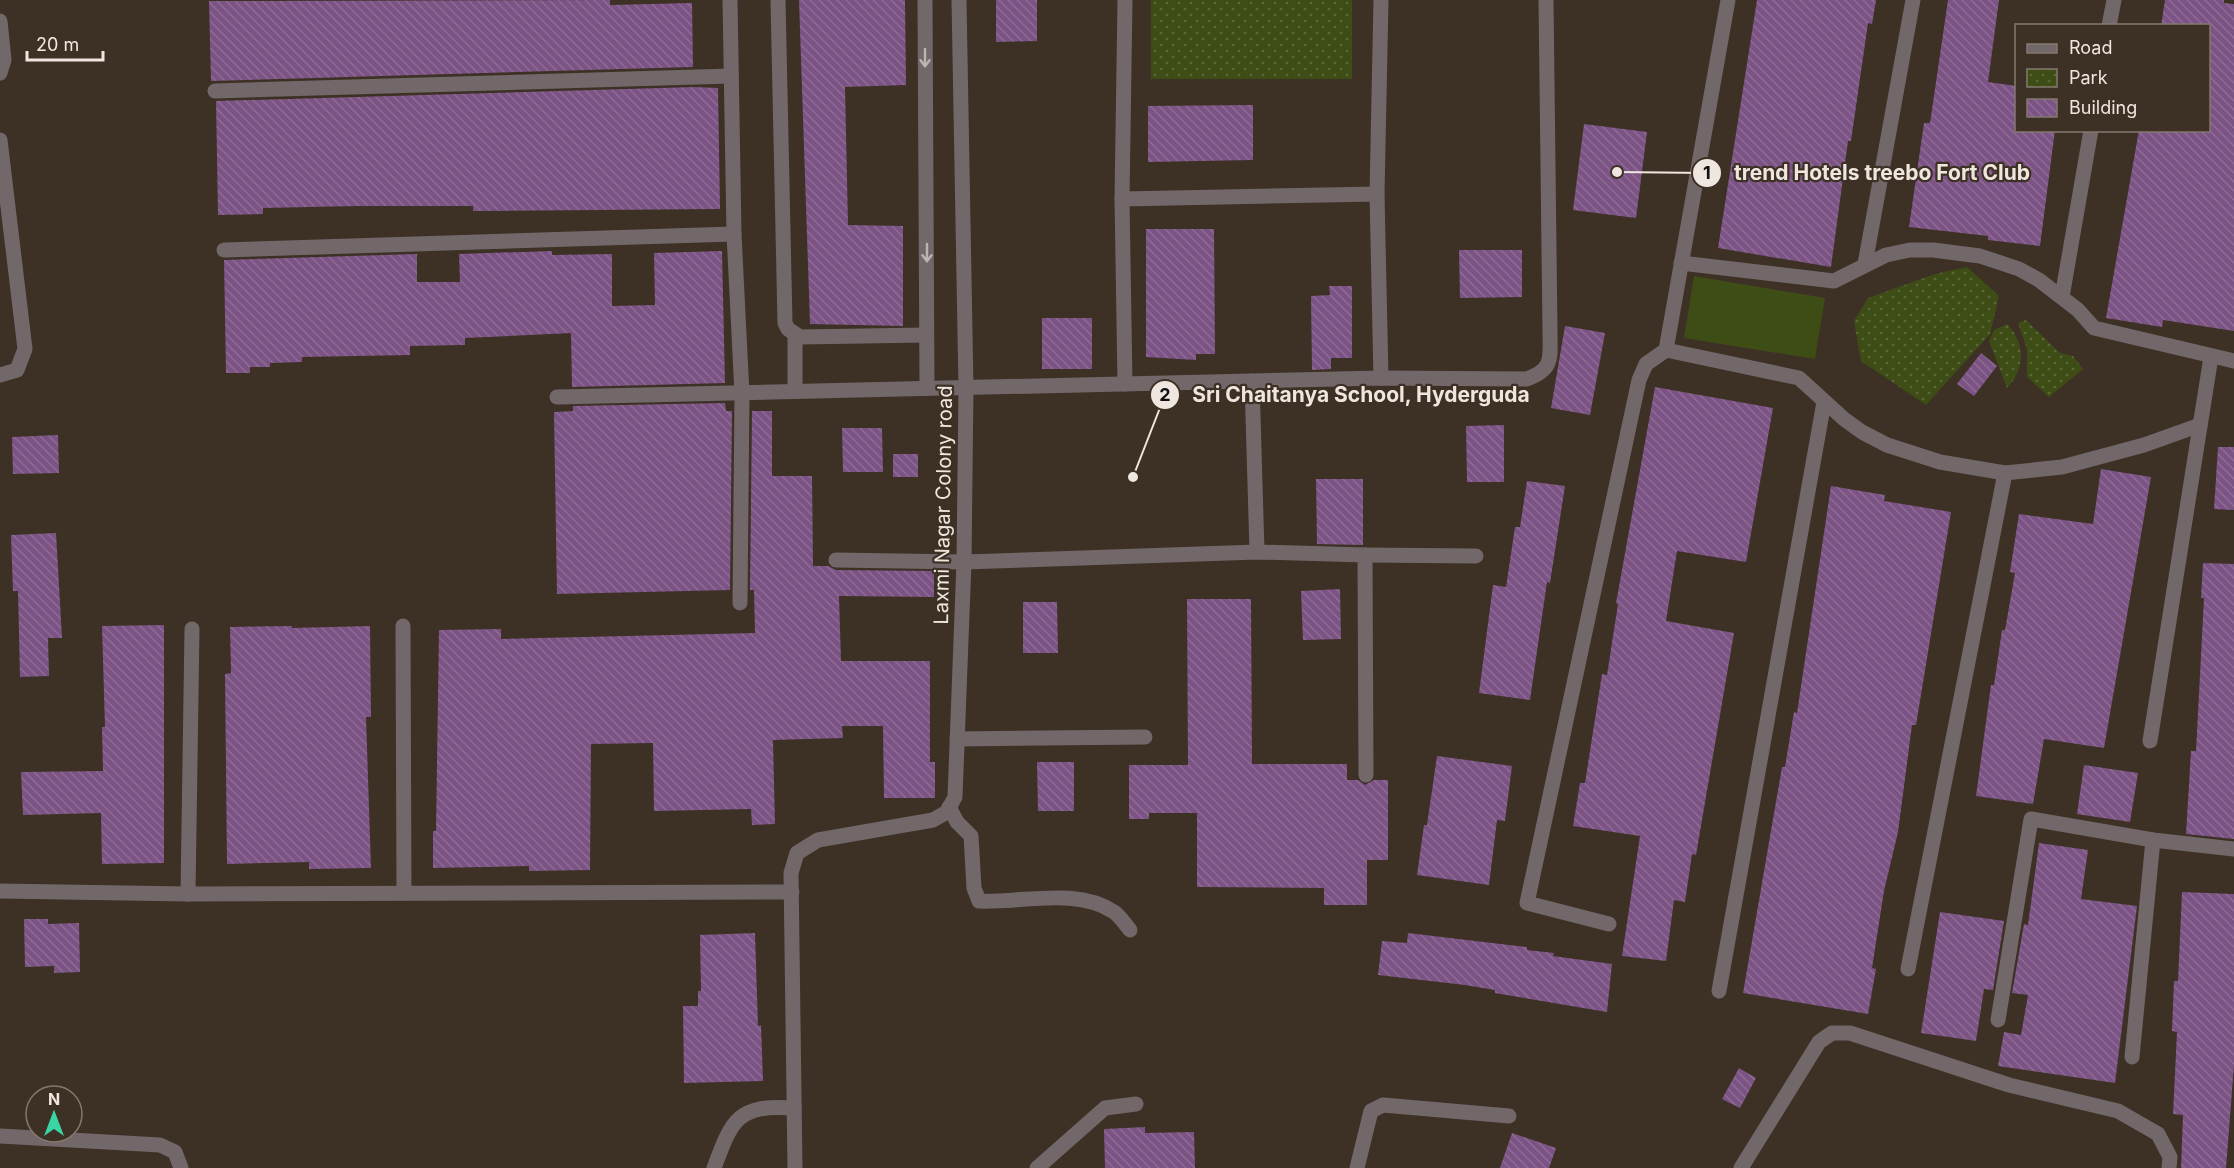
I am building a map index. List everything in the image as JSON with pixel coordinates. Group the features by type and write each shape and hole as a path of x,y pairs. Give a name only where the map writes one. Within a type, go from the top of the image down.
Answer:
{"street":[{"path":"730,0 734,234 742,394 740,603"},
{"path":"778,0 785,323 800,337 926,335"},
{"path":"925,0 927,388"},
{"name":"Laxmi Nagar Colony road","path":"949,807 955,797 964,562 966,388 959,0"},
{"path":"1125,0 1122,199 1125,384"},
{"path":"1381,0 1377,194 1382,378"},
{"path":"556,397 1382,378 1527,379 1547,369 1550,332 1546,0"},
{"path":"1609,924 1527,903 1639,380 1646,364 1666,350 1728,0"},
{"path":"1865,264 1913,0"},
{"path":"2109,24 2114,0"},
{"path":"0,21 4,60 0,73"},
{"path":"215,91 731,76"},
{"path":"2062,297 2091,132"},
{"path":"0,140 26,349 17,370 0,375"},
{"path":"1122,199 1377,194"},
{"path":"224,250 734,234"},
{"path":"1681,263 1834,281 1865,264 1910,250 1933,250 1980,256 2019,269 2062,297 2094,328 2234,361"},
{"path":"795,334 795,390"},
{"path":"1666,350 1798,378 1862,432 1887,445 1940,462 2005,473 2062,467 2144,445 2200,425"},
{"path":"2150,741 2211,357"},
{"path":"1252,381 1257,552"},
{"path":"1719,991 1824,402"},
{"path":"1908,969 2005,473"},
{"path":"836,560 964,562 1257,552 1476,556"},
{"path":"1365,555 1366,775"},
{"path":"403,626 404,893"},
{"path":"188,894 192,629"},
{"path":"957,739 1145,737"},
{"path":"795,1168 791,873 797,853 818,840 933,820 949,807 957,822 971,836 974,888 979,901 1070,899 1095,903 1116,913 1130,930"},
{"path":"1998,1020 2031,819 2153,840 2234,849"},
{"path":"2132,1057 2153,840"},
{"path":"0,891 188,894 792,892"},
{"path":"1741,1168 1819,1042 1832,1034 1850,1033 2009,1085 2118,1111 2158,1134 2170,1157 2169,1168"},
{"path":"1037,1168 1105,1108 1136,1104"},
{"path":"1357,1168 1371,1111 1375,1107 1383,1105 1509,1116"},
{"path":"714,1168 724,1137 736,1120 752,1109 794,1107"},
{"path":"0,1136 160,1144 176,1152 181,1168"}],"green space":[{"path":"1151,0 1352,0 1352,79 1151,79"},
{"path":"1967,267 1999,296 1990,334 1926,405 1861,361 1854,321 1868,298 1935,274"},
{"path":"1694,276 1825,298 1815,359 1684,338"},
{"path":"2026,320 2060,353 2073,356 2083,369 2049,397 2027,377 2027,349 2018,323"},
{"path":"2007,324 2018,339 2021,356 2017,373 2007,388 1989,341 1994,330"}],"building":[{"path":"610,0 610,5 692,3 693,67 211,81 209,1"},
{"path":"799,0 905,0 906,85 845,87 848,225 903,226 903,326 810,324"},
{"path":"996,0 1037,0 1037,41 996,42"},
{"path":"1757,0 1876,0 1872,24 1868,23 1851,141 1848,141 1831,267 1718,248"},
{"path":"1948,0 1999,0 1988,82 2015,86 2015,132 2055,132 2040,246 1988,240 1988,236 1909,227 1924,123 1930,123"},
{"path":"2165,0 2224,0 2224,3 2234,4 2234,331 2163,320 2162,327 2106,318 2139,132 2210,132 2210,24 2161,24"},
{"path":"718,88 720,209 473,211 473,206 357,206 263,208 263,214 218,215 216,101"},
{"path":"1253,105 1253,160 1148,162 1148,106"},
{"path":"1584,124 1647,132 1636,218 1573,210"},
{"path":"1146,229 1214,229 1215,354 1196,354 1196,360 1146,357"},
{"path":"1459,250 1522,250 1522,297 1460,298"},
{"path":"552,251 552,255 612,254 612,306 655,305 654,253 722,251 725,383 572,387 571,333 465,338 465,345 410,346 410,355 302,357 302,362 270,363 270,367 250,367 250,373 226,373 224,260 417,254 417,282 460,282 459,254"},
{"path":"1329,286 1352,286 1352,358 1331,358 1331,369 1312,370 1311,296 1330,295"},
{"path":"1042,318 1092,318 1092,369 1042,369"},
{"path":"1565,326 1605,333 1590,415 1551,408"},
{"path":"1981,353 1997,366 1974,396 1957,384"},
{"path":"1655,387 1773,408 1746,562 1677,551 1666,621 1734,633 1696,855 1692,854 1685,902 1674,900 1666,961 1622,956 1640,836 1573,826 1580,783 1585,783 1602,674 1607,675 1618,604 1616,603"},
{"path":"725,403 726,411 732,411 730,590 557,594 554,412 573,411 573,406"},
{"path":"752,411 772,411 772,476 812,476 813,566 828,566 836,570 934,571 934,597 839,596 841,661 930,661 930,762 935,762 935,798 884,798 883,726 842,726 843,738 773,740 775,824 752,825 751,809 654,811 653,743 591,744 590,870 529,871 529,866 433,868 433,831 436,831 439,630 501,629 501,639 755,633 754,590 750,590"},
{"path":"1504,425 1504,482 1467,482 1466,426"},
{"path":"842,428 882,428 883,472 843,472"},
{"path":"58,435 59,473 13,474 12,437"},
{"path":"2218,447 2234,447 2234,510 2214,509"},
{"path":"893,454 918,454 918,477 893,477"},
{"path":"2101,469 2151,477 2104,748 2044,739 2033,804 1976,796 1991,685 1994,685 2002,630 2005,630 2015,573 2010,572 2019,514 2093,524"},
{"path":"1316,479 1363,479 1363,545 1317,544"},
{"path":"1527,481 1565,486 1550,583 1547,582 1530,700 1479,693 1493,585 1506,587 1515,527 1520,527"},
{"path":"1831,486 1885,495 1884,501 1951,512 1916,725 1912,725 1898,832 1884,891 1872,968 1876,969 1868,1014 1743,993 1782,767 1785,767 1794,712 1797,713"},
{"path":"56,533 62,638 48,638 49,676 20,677 18,591 13,591 11,535"},
{"path":"2203,563 2234,564 2234,839 2186,834 2191,751 2196,751 2204,598 2201,598"},
{"path":"1340,589 1341,639 1303,640 1301,591"},
{"path":"1187,599 1251,599 1252,764 1347,764 1347,780 1358,780 1365,785 1374,780 1388,780 1388,860 1367,860 1367,905 1324,905 1324,888 1197,887 1197,813 1149,813 1149,819 1129,819 1129,765 1188,765"},
{"path":"1023,602 1057,602 1058,653 1023,653"},
{"path":"164,625 164,863 102,864 101,813 23,815 21,772 103,771 102,727 105,727 102,626"},
{"path":"292,626 292,628 370,626 371,717 366,717 371,868 309,869 309,862 227,864 225,674 231,673 230,627"},
{"path":"1437,756 1512,766 1505,821 1497,820 1489,885 1417,875"},
{"path":"1037,762 1074,762 1074,811 1038,811"},
{"path":"2084,765 2138,773 2130,822 2077,814"},
{"path":"2039,843 2088,850 2081,899 2137,906 2115,1083 1998,1066 2004,1032 2021,1035 2028,995 2012,993 2024,924 2028,925"},
{"path":"2182,892 2234,894 2234,1065 2226,1168 2181,1168 2183,1115 2173,1114 2177,1032 2172,1031 2174,981 2178,981"},
{"path":"1940,912 2004,921 1993,990 1984,989 1976,1041 1921,1033"},
{"path":"24,919 48,919 48,924 79,923 80,972 54,973 54,966 25,967"},
{"path":"755,933 758,1026 761,1025 763,1081 684,1083 683,1006 698,1006 698,991 701,991 700,935"},
{"path":"1408,933 1527,947 1527,950 1554,953 1553,956 1612,964 1607,1012 1495,993 1495,990 1465,985 1378,975 1382,941 1407,943"},
{"path":"1739,1068 1756,1078 1740,1108 1722,1099"},
{"path":"1145,1127 1145,1133 1194,1132 1195,1168 1105,1168 1104,1129"},
{"path":"1512,1133 1556,1148 1549,1168 1500,1168"}],"place":[{"name":"trend Hotels treebo Fort Club","path":"1617,172"},
{"name":"Sri Chaitanya School, Hyderguda","path":"1133,477"}]}
